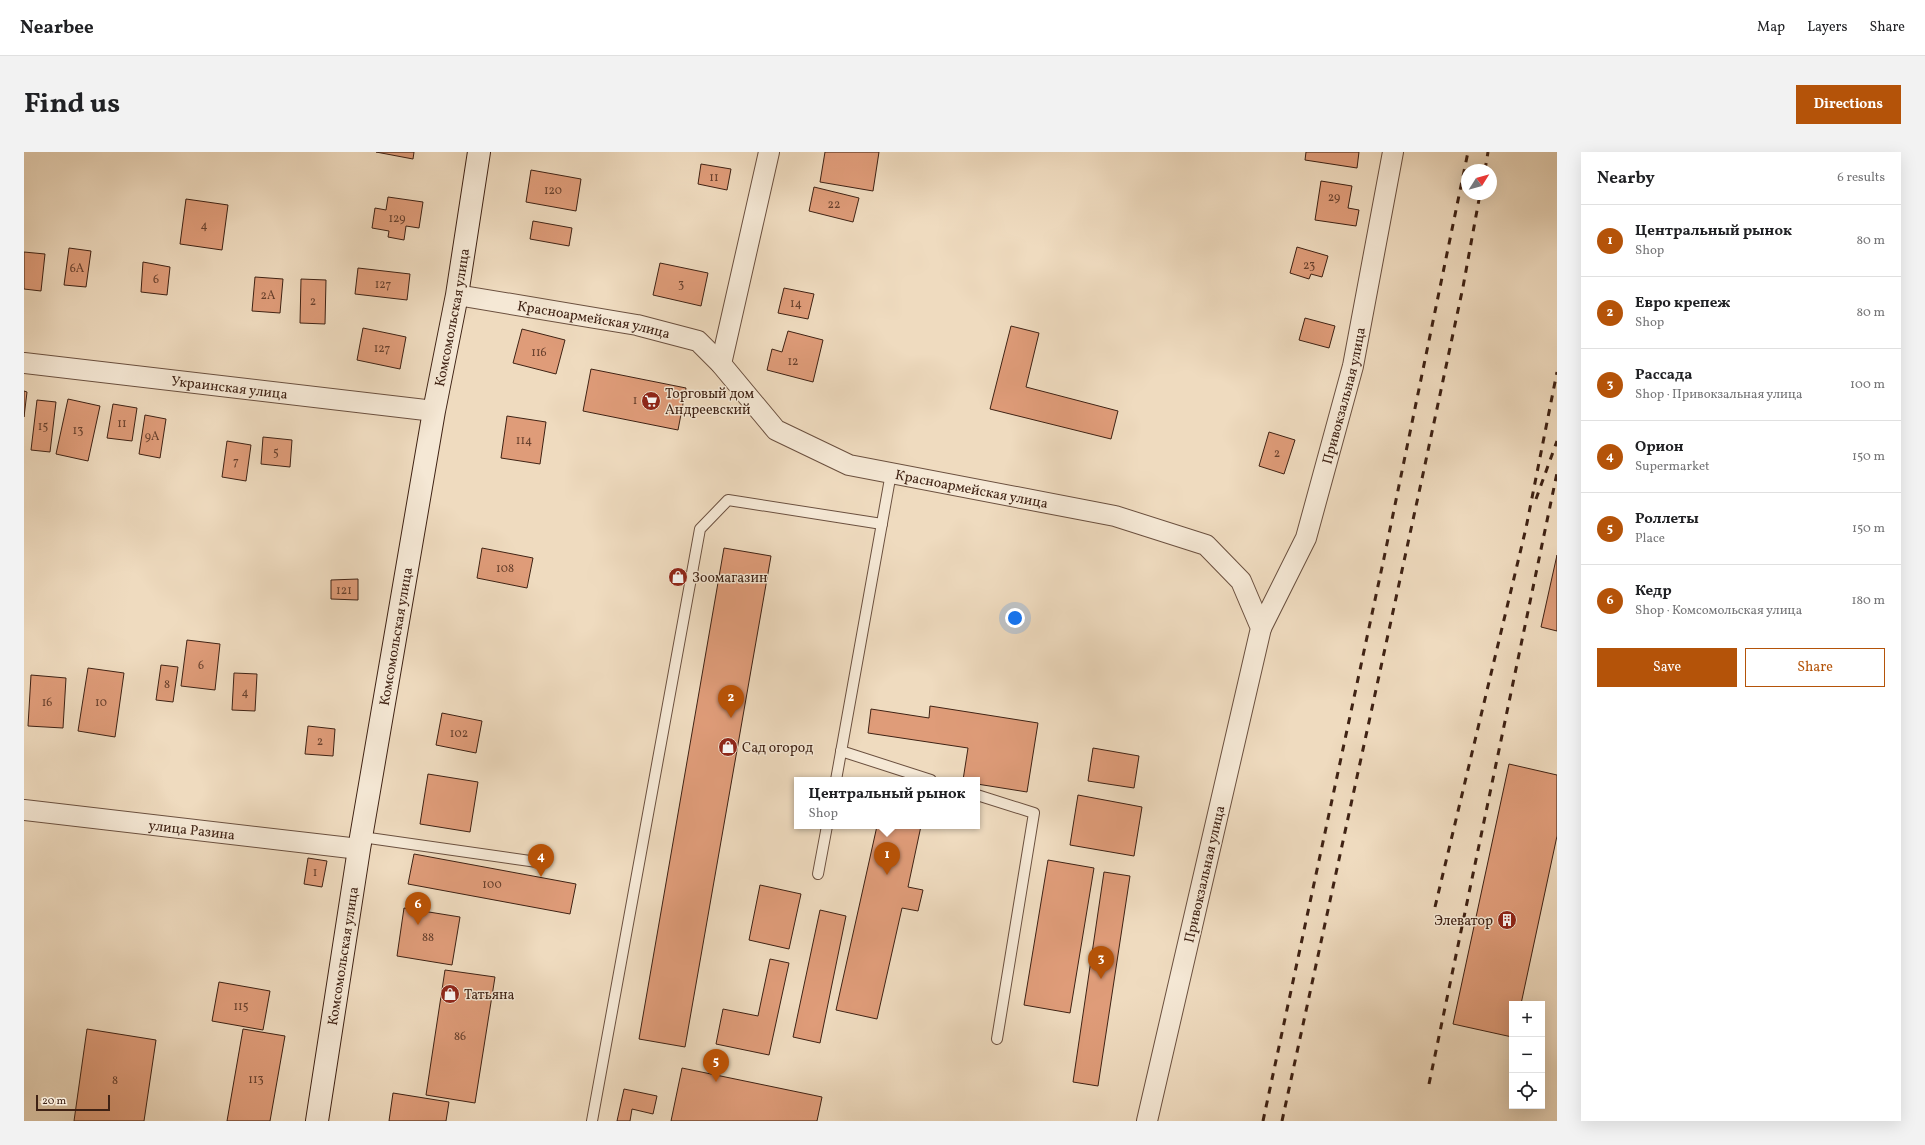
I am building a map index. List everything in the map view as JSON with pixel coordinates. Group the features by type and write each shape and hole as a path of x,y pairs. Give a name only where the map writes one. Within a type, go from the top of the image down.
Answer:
{"street":[{"name":"Комсомольская улица","path":"317,1121 361,843 434,412 457,295 479,152"},
{"path":"722,364 769,152"},
{"name":"Привокзальная улица","path":"1147,1121 1261,628 1306,538 1353,366 1393,152"},
{"name":"Красноармейская улица","path":"457,295 637,325 698,341 722,364 776,430 849,465 1115,516 1206,545 1241,580 1261,628"},
{"name":"Украинская улица","path":"24,363 434,412"},
{"name":"улица Разина","path":"24,810 361,843"}],"lane":[{"path":"837,777 891,473"},
{"path":"592,1121 700,529 728,500 882,524"},
{"path":"841,751 922,777"},
{"path":"980,796 1034,813 997,1039"},
{"path":"818,874 826,829"},
{"path":"361,843 537,862"}],"building":[{"path":"376,152 414,152 413,159"},
{"path":"825,152 879,152 873,191 820,182"},
{"path":"1306,152 1359,152 1357,168 1305,160"},
{"path":"701,164 731,169 727,190 698,184"},
{"path":"531,170 581,179 576,211 526,202"},
{"path":"1321,181 1352,186 1348,208 1359,210 1356,226 1315,220"},
{"path":"814,187 859,198 853,222 809,211"},
{"path":"388,197 423,202 419,228 406,226 404,240 388,237 389,231 372,228 375,208 386,210"},
{"path":"186,199 228,205 222,250 180,244"},
{"path":"533,221 572,228 569,246 530,239"},
{"path":"1297,247 1328,256 1322,277 1311,274 1309,279 1290,273"},
{"path":"69,248 91,251 86,287 64,285"},
{"path":"24,252 45,254 41,291 24,289"},
{"path":"143,262 170,267 167,295 141,292"},
{"path":"660,263 708,273 701,306 653,295"},
{"path":"358,268 410,274 407,300 355,294"},
{"path":"255,277 283,279 280,313 252,311"},
{"path":"301,279 326,280 325,324 300,323"},
{"path":"784,288 814,294 808,319 778,313"},
{"path":"1305,318 1335,326 1329,348 1299,340"},
{"path":"1011,326 1039,333 1026,387 1118,411 1111,439 990,409"},
{"path":"363,328 406,337 400,369 357,360"},
{"path":"522,329 565,340 556,374 513,363"},
{"path":"788,331 823,340 813,382 767,370 772,349 782,352"},
{"path":"591,369 686,388 678,430 583,411"},
{"path":"24,391 27,392 24,417"},
{"path":"68,399 100,406 88,461 56,454"},
{"path":"37,400 56,402 50,452 31,450"},
{"path":"113,404 137,408 132,441 107,438"},
{"path":"145,415 166,419 160,458 139,454"},
{"path":"507,416 546,422 540,464 501,458"},
{"path":"1269,432 1295,440 1284,474 1259,466"},
{"path":"263,437 292,440 290,467 261,464"},
{"path":"227,441 251,445 246,481 222,477"},
{"path":"482,548 533,558 527,588 477,578"},
{"path":"724,548 771,556 685,1047 639,1039"},
{"path":"1557,555 1557,631 1541,627"},
{"path":"358,579 358,600 331,599 331,580"},
{"path":"187,640 220,644 215,690 181,686"},
{"path":"161,665 178,667 173,702 156,700"},
{"path":"88,668 124,673 115,737 78,731"},
{"path":"234,673 257,674 255,711 232,710"},
{"path":"31,675 66,678 63,728 28,726"},
{"path":"930,706 1038,723 1027,792 980,784 980,777 963,777 968,748 868,733 871,709 929,718"},
{"path":"442,713 482,721 476,753 436,745"},
{"path":"308,726 335,729 333,756 305,754"},
{"path":"1093,748 1139,756 1134,788 1088,781"},
{"name":"Элеватор","path":"1509,764 1557,775 1557,836 1522,1001 1509,1001 1509,1036 1453,1024"},
{"path":"428,774 478,782 470,832 420,824"},
{"path":"1078,795 1142,807 1134,856 1070,845"},
{"path":"876,829 920,829 908,887 923,890 918,911 902,908 877,1019 836,1010"},
{"path":"414,854 576,884 570,914 408,884"},
{"path":"308,858 327,861 322,887 304,884"},
{"path":"1048,860 1094,868 1070,1013 1024,1005"},
{"path":"1104,872 1130,876 1098,1086 1073,1082"},
{"path":"760,885 801,894 789,949 749,940"},
{"path":"404,908 460,917 452,965 397,956"},
{"path":"820,910 846,916 820,1043 793,1037"},
{"path":"770,959 789,963 769,1055 716,1044 723,1009 758,1016"},
{"path":"445,970 495,977 475,1103 426,1095"},
{"path":"219,982 270,991 263,1030 212,1021"},
{"path":"87,1029 156,1040 144,1121 74,1121"},
{"path":"243,1029 285,1036 270,1121 227,1121"},
{"path":"682,1068 822,1097 817,1121 671,1121"},
{"path":"624,1089 657,1096 653,1114 632,1109 630,1121 617,1121"},
{"path":"393,1093 449,1102 446,1121 389,1121"}],"railway":[{"path":"1263,1121 1384,558 1468,152"},
{"path":"1486,164 1488,152"},
{"path":"1282,1121 1463,287 1479,200"},
{"path":"1435,907 1526,528 1557,372"},
{"path":"1536,499 1557,441"},
{"path":"1429,1084 1557,473"}],"place":[{"name":"Торговый дом Андреевский","path":"651,401"},
{"name":"Зоомагазин","path":"678,577"},
{"name":"Евро крепеж","path":"731,718"},
{"name":"Сад огород","path":"728,747"},
{"name":"Центральный рынок","path":"887,875"},
{"name":"Орион","path":"541,877"},
{"name":"Элеватор","path":"1507,920"},
{"name":"Кедр","path":"418,925"},
{"name":"Рассада","path":"1101,979"},
{"name":"Татьяна","path":"450,994"},
{"name":"Роллеты","path":"716,1082"}]}
